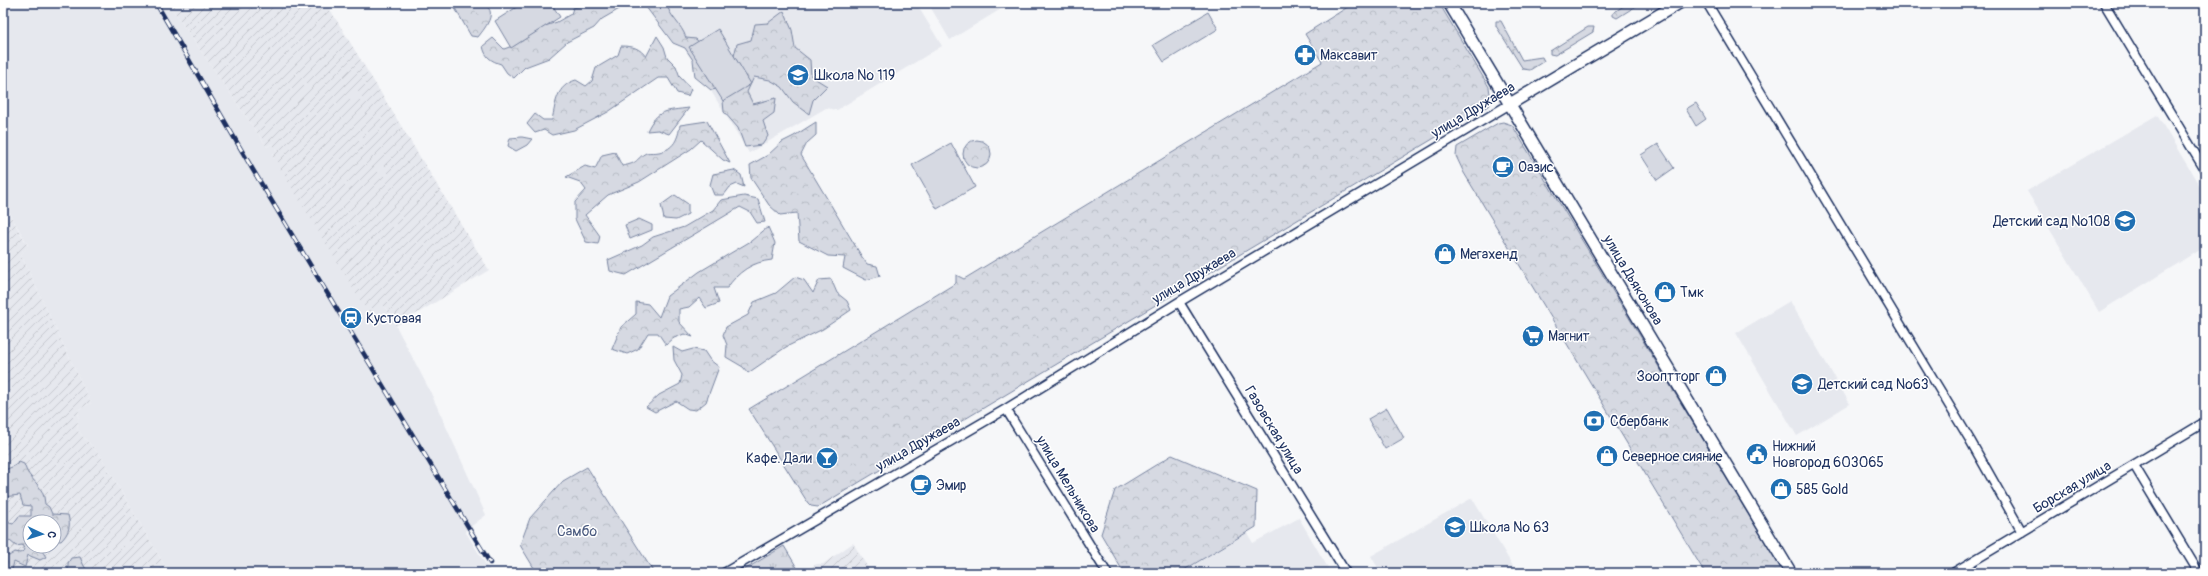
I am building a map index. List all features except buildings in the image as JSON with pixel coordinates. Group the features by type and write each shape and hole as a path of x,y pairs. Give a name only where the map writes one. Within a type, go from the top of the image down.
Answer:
{"main road":[{"name":"улица Дьяконова","path":"1449,3 1791,573"},
{"name":"улица Дружаева","path":"1510,104 1679,3"}],"street":[{"path":"1707,3 1966,433 2022,532"},
{"path":"2104,3 2205,170"},
{"name":"улица Дружаева","path":"724,573 1006,409 1179,302 1510,104"},
{"name":"Газовская улица","path":"1179,302 1346,573"},
{"name":"улица Мельникова","path":"1006,409 1107,573"},
{"name":"Борская улица","path":"1953,573 2205,422"},
{"path":"2134,465 2198,573"}],"shaded area":[{"path":"3,3 168,3 267,147 272,144 277,151 272,155 384,306 396,326 429,389 486,515 465,531 491,573 169,573 100,455 77,430 79,409 91,403 21,255 28,245 3,203"},
{"path":"168,3 326,3 489,270 396,326 384,306 371,314 363,305 272,155 277,151 272,144 267,147"},
{"name":"Школа № 119","path":"657,3 916,3 942,46 837,110 826,108 749,153"},
{"path":"928,3 1011,3 950,40"},
{"name":"Детский сад №108","path":"2157,115 2205,195 2205,247 2099,312 2027,191"},
{"path":"3,203 28,246 21,255 91,403 79,409 77,430 100,455 169,573 3,573"},
{"name":"Детский сад №63","path":"1790,301 1850,404 1797,436 1736,333"},
{"name":"Школа № 63","path":"1472,498 1517,573 1381,573 1371,556"},
{"path":"1299,518 1331,573 1187,573 1186,570 1247,533 1253,543"},
{"path":"853,543 871,573 802,573 817,564 823,564"}],"green space":[{"path":"452,3 477,3 485,5 489,9 490,18 478,37 471,36"},
{"path":"523,3 551,3 560,17 511,48 495,21"},
{"path":"595,3 628,4 602,19 594,28 567,42 549,58 525,67 514,78 507,73 501,64 491,60 485,53 483,46 493,38 504,49 515,45 545,26 557,22 571,14 573,8"},
{"path":"643,3 667,3 670,12 686,38 696,39 705,50 725,88 711,90 695,77 693,60 685,48 673,43"},
{"path":"1354,3 1439,3 1489,87 1491,101 1488,106 818,507 811,506 808,503 749,409 956,283 956,275 964,279 1322,62 1305,34"},
{"path":"1628,3 1641,3 1617,18 1613,16 1613,13"},
{"path":"784,11 792,30 795,48 810,60 811,76 827,86 813,100 809,114 793,102 782,87 770,80 754,77 747,92 753,104 776,98 774,113 763,121 768,136 762,145 745,147 738,128 724,112 723,101 741,68 734,56 737,44 751,40 755,24 768,23"},
{"path":"1208,12 1218,29 1164,62 1153,45"},
{"path":"1496,21 1501,21 1522,60 1542,57 1544,61 1530,70 1523,69 1496,26"},
{"path":"1588,27 1594,27 1593,32 1555,55 1550,54 1550,51"},
{"path":"718,29 751,84 723,101 689,47"},
{"path":"657,36 664,47 667,57 676,66 680,77 691,89 688,96 677,93 668,78 658,78 608,112 574,130 552,135 544,130 535,133 527,124 535,114 543,120 552,120 556,101 564,86 576,80 586,86 592,81 596,68 618,55 621,46 636,48 646,57"},
{"path":"1696,103 1706,119 1696,126 1686,109"},
{"path":"689,108 669,134 658,130 647,131 655,119 664,112"},
{"path":"707,121 730,163 723,160 701,140 691,149 639,182 608,195 585,215 600,236 598,244 586,242 575,219 575,202 586,190 580,182 566,177 585,166 595,169 602,155 615,152 622,166 632,164 646,153 664,151 672,146 678,135 680,125"},
{"path":"816,122 816,135 807,143 801,155 862,257 867,264 877,266 880,276 866,280 843,268 845,257 828,256 799,241 797,213 780,215 769,205 751,178 750,165 768,155 782,142"},
{"path":"1503,122 1512,125 1784,573 1705,573 1464,173 1456,156 1457,147 1498,123"},
{"path":"522,137 532,139 527,145 516,151 508,146 510,138"},
{"path":"977,140 987,144 991,154 987,164 977,168 967,164 963,154 967,144"},
{"path":"951,143 975,187 937,209 912,165"},
{"path":"1658,144 1674,168 1657,180 1641,155"},
{"path":"734,170 741,175 744,187 737,184 730,187 724,195 714,195 710,185 713,174"},
{"path":"675,195 688,204 688,214 676,220 664,219 661,205"},
{"path":"744,196 758,199 765,222 757,223 750,212 740,207 626,275 610,271 608,260 642,245 653,237 684,227 713,210 721,200"},
{"path":"639,219 652,225 652,230 630,239 625,225"},
{"path":"768,227 775,243 772,260 758,263 746,269 731,282 727,288 714,288 719,303 706,308 699,298 689,307 679,309 679,322 693,337 684,334 674,338 666,345 658,333 648,333 638,349 627,354 612,349 621,327 636,314 636,302 648,304 659,317 667,296 699,272 751,241"},
{"path":"795,277 804,280 813,293 819,280 831,279 837,293 847,301 851,310 823,329 786,347 748,373 743,367 726,357 727,345 723,335 726,327 748,315 754,302 776,293"},
{"path":"673,347 682,352 693,349 704,351 710,360 719,367 706,402 696,410 688,409 676,401 655,412 646,407 659,395 680,384 682,375 674,360"},
{"path":"1387,408 1404,438 1385,449 1368,419"},
{"path":"1172,455 1257,491 1256,527 1179,573 1124,573 1101,534 1115,490"},
{"path":"19,462 24,464 29,475 42,491 45,504 49,507 52,514 31,514 31,506 23,505 20,495 3,497 3,472"},
{"name":"Самбо","path":"587,467 654,573 537,573 520,545 530,518 563,481"},
{"path":"62,515 68,515 69,526 66,535 62,540"},
{"path":"19,516 22,516 22,545 16,546 10,541 3,543 3,521 13,524"},
{"path":"784,546 799,571 795,573 739,573"},
{"path":"15,552 22,552 22,554 44,554 46,557 40,560 28,555 25,567 14,562 11,573 3,573 3,553 9,556"},
{"path":"80,557 89,573 68,573 68,563 71,558"}],"railway":[{"path":"156,3 253,170 490,563"}],"place":[{"name":"Максавит","path":"1305,55"},
{"name":"Школа № 119","path":"798,75"},
{"name":"Оазис","path":"1503,167"},
{"name":"Детский сад №108","path":"2125,221"},
{"name":"Мегахенд","path":"1445,254"},
{"name":"Тмк","path":"1665,292"},
{"name":"Кустовая","path":"351,318"},
{"name":"Магнит","path":"1533,336"},
{"name":"Зооптторг","path":"1716,376"},
{"name":"Детский сад №63","path":"1802,384"},
{"name":"Сбербанк","path":"1594,421"},
{"name":"Нижний Новгород 603065","path":"1757,454"},
{"name":"Северное сияние","path":"1607,456"},
{"name":"Кафе. Дали","path":"827,458"},
{"name":"Эмир","path":"921,485"},
{"name":"585 Gold","path":"1781,489"},
{"name":"Школа № 63","path":"1455,527"}]}
